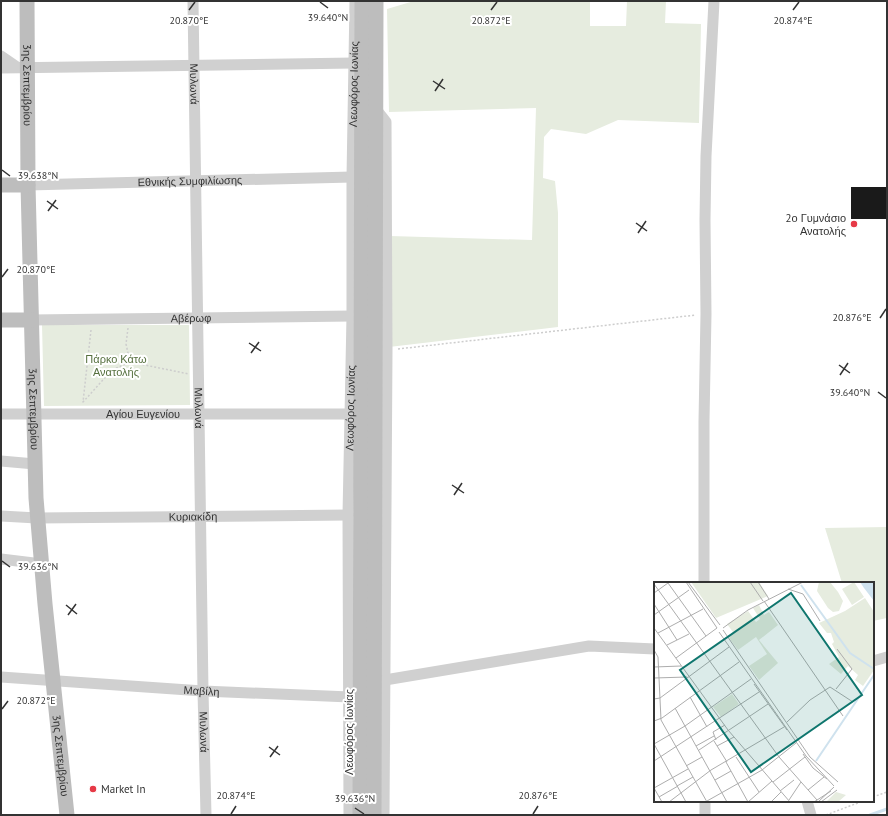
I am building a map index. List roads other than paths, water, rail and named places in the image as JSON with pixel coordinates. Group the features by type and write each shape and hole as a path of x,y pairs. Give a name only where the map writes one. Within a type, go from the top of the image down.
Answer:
{"street":[{"name":"3ης Σεπτεμβρίου","path":"26,1 22,67 28,185 37,518 67,815"},
{"name":"Μυλωνά","path":"192,1 206,815"},
{"name":"Λεωφόρος Ιωνίας","path":"349,815 350,697 348,515 352,316 352,177 355,1"},
{"name":"Λεωφόρος Ιωνίας","path":"360,815 362,1"},
{"name":"Λεωφόρος Ιωνίας","path":"374,815 376,1"},
{"path":"704,582 706,156 714,1"},
{"path":"1,56 22,67"},
{"path":"1,68 354,63"},
{"name":"Λεωφόρος Ιωνίας","path":"375,108 386,122 387,351 384,815"},
{"name":"Εθνικής Συμφιλίωσης","path":"28,185 352,177"},
{"path":"1,185 28,185"},
{"name":"Αβέρωφ","path":"31,320 352,316"},
{"path":"1,320 31,320"},
{"name":"Αγίου Ευγενίου","path":"1,414 349,414"},
{"path":"1,461 35,464"},
{"name":"Κυριακίδη","path":"1,516 37,518 348,515"},
{"path":"1,559 42,564"},
{"path":"385,680 590,646 654,648"},
{"path":"874,662 887,657"},
{"name":"Μαβίλη","path":"1,677 54,682 203,691 350,697"},
{"path":"705,802 705,815"},
{"path":"807,802 811,815"}],"waterway":[{"path":"870,815 887,809"}],"place":[{"name":"2ο Γυμνάσιο Ανατολής","path":"854,224"},
{"name":"Market In","path":"93,789"}],"park label":[{"name":"Πάρκο Κάτω Ανατολής","path":"116,365"}]}
